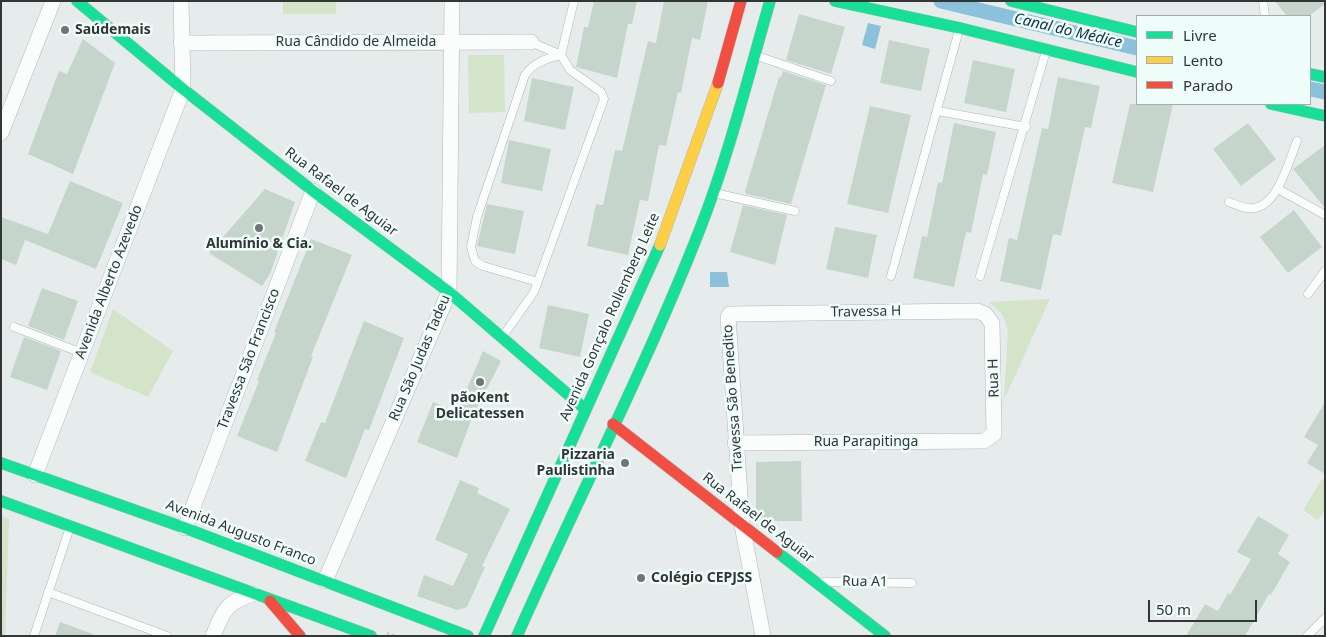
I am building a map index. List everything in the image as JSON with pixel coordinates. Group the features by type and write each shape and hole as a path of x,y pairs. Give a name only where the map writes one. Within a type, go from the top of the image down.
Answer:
{"main road":[{"name":"Rua Rafael de Aguiar","path":"77,1 183,89 313,191 449,292 585,409"},
{"name":"Avenida Gonçalo Rollemberg Leite","path":"484,636 585,409 631,314 670,222 724,65 741,1"},
{"path":"517,636 612,424 670,303 712,193 733,130 770,1"},
{"path":"835,1 960,28 1046,51 1136,72"},
{"path":"1010,1 1136,32"},
{"path":"724,65 714,136 721,140 733,130"},
{"path":"1311,74 1325,77"},
{"path":"1276,105 1325,116"},
{"name":"Rua Rafael de Aguiar","path":"612,424 885,636"},
{"name":"Avenida Augusto Franco","path":"1,463 185,528 468,636"},
{"path":"2,503 371,636"},
{"path":"268,599 300,636"}],"street":[{"path":"1,133 53,1"},
{"path":"181,1 183,89"},
{"name":"Rua São Judas Tadeu","path":"325,581 449,292 452,1"},
{"name":"Rua Cândido de Almeida","path":"181,43 531,42"},
{"name":"Avenida Alberto Azevedo","path":"35,475 183,89"},
{"name":"Travessa São Francisco","path":"185,528 313,191"},
{"name":"Travessa H","path":"734,313 977,311 985,314 992,323"},
{"name":"Travessa São Benedito","path":"734,313 728,316 735,443 742,525 763,636"},
{"name":"Rua H","path":"992,323 994,434"},
{"name":"Rua Parapitinga","path":"735,443 984,441 994,434"},
{"path":"213,636 226,607 232,601 253,594"}],"lane":[{"path":"561,54 574,1"},
{"path":"1264,1 1265,15"},
{"path":"891,276 960,28"},
{"path":"502,338 526,306 538,282 604,99 601,92 570,70 561,54 531,42"},
{"path":"980,276 1026,127 1046,51"},
{"path":"538,282 483,266 475,261 471,247 477,217 495,158 525,75 530,68 539,62 561,54"},
{"path":"755,56 831,81"},
{"path":"938,111 1026,127"},
{"path":"1229,202 1254,208 1266,204 1278,189 1297,141"},
{"path":"1278,189 1325,215"},
{"path":"712,193 795,211"},
{"path":"1308,294 1325,271"},
{"path":"14,327 82,353"},
{"path":"34,636 70,526"},
{"name":"Rua A1","path":"817,582 912,583"},
{"path":"48,592 167,636"},
{"path":"1307,636 1325,618"}],"green space":[{"path":"283,1 336,1 336,14 283,14"},
{"path":"468,55 504,55 505,112 469,113"},
{"path":"1050,299 1004,400 1008,329 1002,314 989,302"},
{"path":"113,309 173,351 148,397 90,372"},
{"path":"1322,479 1325,480 1325,510 1318,520 1303,510"},
{"path":"1,516 9,519 5,636 1,636"}],"water":[{"path":"868,23 881,26 875,49 862,45"},
{"path":"710,272 727,272 729,287 710,287"}],"building":[{"path":"594,1 637,1 632,24 628,24 617,78 576,67 584,27 588,27"},
{"path":"664,1 708,1 700,40 692,38 681,93 678,92 666,146 659,145 648,201 640,200 628,255 587,246 596,204 603,205 615,150 622,151 648,41 656,43"},
{"path":"1275,1 1325,1 1325,4 1310,15 1286,15"},
{"path":"799,14 845,27 831,74 786,60"},
{"path":"83,39 115,63 73,174 28,154 59,71 67,74"},
{"path":"889,40 930,49 921,91 880,83"},
{"path":"973,60 1015,69 1006,112 964,103"},
{"path":"783,71 826,85 791,204 746,194 745,191 779,77 781,77"},
{"path":"1058,77 1100,86 1091,128 1085,127 1061,236 1053,234 1041,290 1000,281 1009,238 1017,240 1042,128 1048,129"},
{"path":"532,78 574,87 565,130 524,121"},
{"path":"1130,104 1173,105 1153,192 1112,183"},
{"path":"870,106 911,115 888,213 847,204"},
{"path":"954,123 996,132 987,175 983,174 971,233 966,232 954,287 913,278 922,236 927,237 938,182 942,183"},
{"path":"1248,123 1276,159 1241,186 1213,149"},
{"path":"509,140 551,149 542,191 501,183"},
{"path":"1325,145 1325,208 1293,169"},
{"path":"70,181 123,203 96,269 25,240 16,265 1,259 1,217 48,234"},
{"name":"Alumínio & Cia.","path":"265,189 295,202 270,274 262,286 209,253"},
{"path":"487,204 524,211 515,254 477,246"},
{"path":"743,205 787,215 775,265 730,252"},
{"path":"1294,210 1322,247 1288,273 1260,237"},
{"path":"835,227 877,235 868,278 826,269"},
{"path":"311,239 352,255 311,356 313,357 277,452 237,436 259,381 257,380 276,333 274,332"},
{"path":"42,288 78,301 64,340 28,326"},
{"path":"548,305 589,314 580,357 539,348"},
{"path":"364,321 404,338 369,430 365,429 346,478 305,461 321,422 325,423"},
{"path":"24,337 61,351 47,390 10,377"},
{"path":"483,351 501,361 472,418 457,458 417,442 433,402 457,412"},
{"path":"1325,402 1325,474 1307,463 1318,445 1304,437"},
{"path":"801,461 802,521 756,520 756,462"},
{"path":"460,480 479,488 477,493 510,509 482,566 485,567 467,607 457,610 417,596 424,575 453,586 468,554 435,540"},
{"path":"1258,516 1289,535 1278,554 1290,562 1271,595 1269,594 1245,636 1186,636 1205,604 1218,611 1228,593 1230,595 1251,559 1237,552"},
{"path":"60,622 93,634 92,636 55,636"}],"waterway":[{"name":"Canal do Médice","path":"941,1 1136,48"},
{"name":"Canal do Médice","path":"1311,89 1325,92"}],"traffic: fast":[{"path":"77,1 183,89 313,191 449,292 585,409"},
{"path":"517,636 657,332 700,229 729,144 770,1"},
{"path":"835,1 960,28 1136,72"},
{"path":"1011,1 1136,32"},
{"path":"1311,74 1325,77"},
{"path":"1276,105 1325,116"},
{"path":"484,636 660,245"},
{"path":"1,463 185,528 468,636"},
{"path":"1,501 371,636"},
{"path":"777,552 885,636"}],"traffic: slow":[{"path":"660,245 718,83"}],"traffic: jam":[{"path":"718,83 741,1"},
{"path":"613,424 777,552"},
{"path":"270,601 300,636"}],"place":[{"name":"Saúdemais","path":"65,30"},
{"name":"Alumínio & Cia.","path":"259,228"},
{"name":"pãoKent Delicatessen","path":"480,382"},
{"name":"Pizzaria Paulistinha","path":"625,463"},
{"name":"Colégio CEPJSS","path":"641,578"}]}
